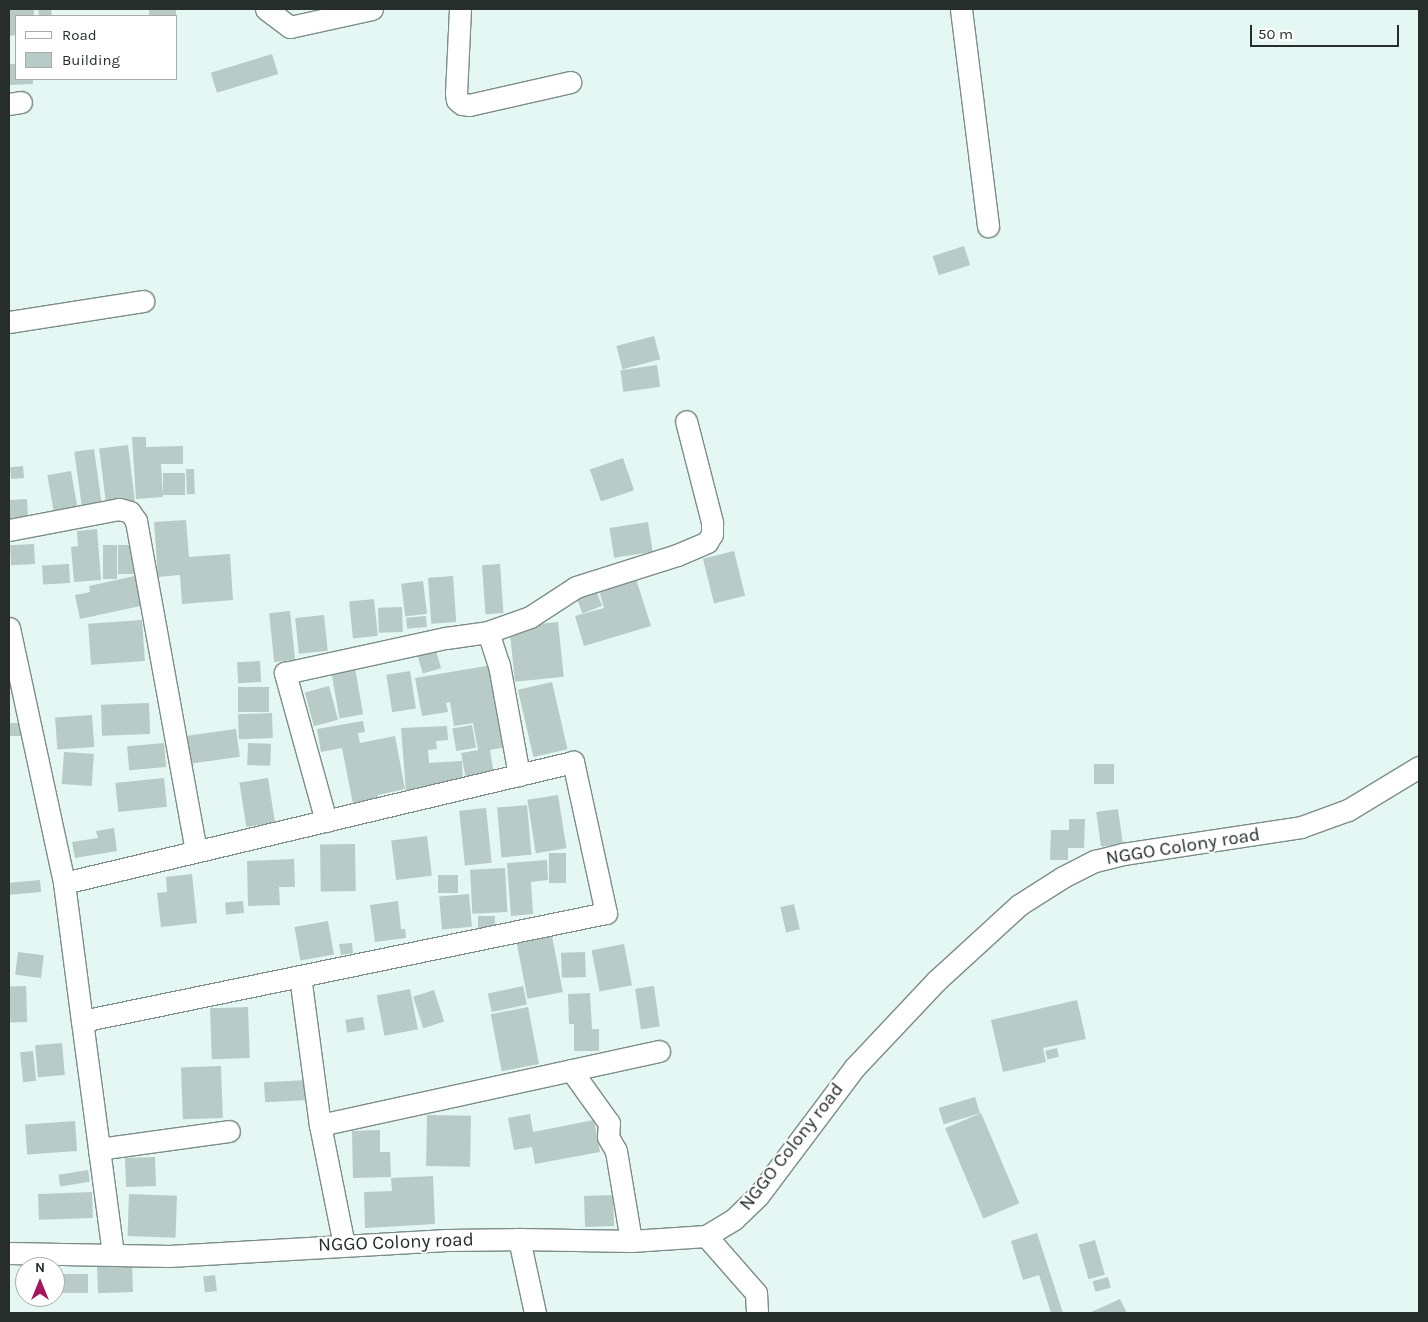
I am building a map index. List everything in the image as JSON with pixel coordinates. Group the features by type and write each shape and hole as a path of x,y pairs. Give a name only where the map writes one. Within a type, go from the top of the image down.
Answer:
{"street":[{"path":"266,9 290,27 372,9"},
{"path":"460,9 456,93 457,100 462,104 469,105 570,82"},
{"path":"960,9 988,226"},
{"path":"9,322 143,301"},
{"path":"326,821 285,673 446,638 488,632 530,617 576,587 677,555 706,542 712,534 712,522 686,421"},
{"path":"9,530 119,509 130,512 136,521 196,851"},
{"path":"9,628 64,883 113,1254"},
{"path":"488,632 499,665 518,775"},
{"path":"64,883 573,762 606,912 82,1021"},
{"name":"NGGO Colony road","path":"9,1253 168,1256 344,1244 519,1239 631,1241 706,1236 734,1219 758,1196 855,1067 936,981 1019,905 1063,877 1095,862 1123,854 1301,827 1348,810 1419,767"},
{"path":"300,976 320,1125 344,1244"},
{"path":"320,1125 659,1051"},
{"path":"571,1070 609,1123 608,1137 616,1151 631,1241"},
{"path":"99,1149 229,1131"},
{"path":"706,1236 756,1293 757,1313"},
{"path":"519,1239 535,1313"}],"building":[{"path":"9,9 34,9 34,15 15,15 15,35 9,36"},
{"path":"38,9 51,9 52,15 39,15"},
{"path":"149,9 176,9 176,15 149,15"},
{"path":"272,54 278,74 217,93 211,73"},
{"path":"9,64 15,64 15,80 33,80 33,84 9,85"},
{"path":"964,246 970,265 939,275 933,256"},
{"path":"654,336 660,359 623,369 616,346"},
{"path":"657,365 660,387 623,392 620,370"},
{"path":"132,437 146,437 146,447 183,446 183,464 161,464 163,497 136,499"},
{"path":"128,445 135,503 106,506 99,449"},
{"path":"94,449 102,505 82,508 74,452"},
{"path":"623,458 634,490 601,502 590,469"},
{"path":"23,466 24,478 11,479 10,467"},
{"path":"186,469 194,469 195,494 187,494"},
{"path":"71,471 78,510 54,515 47,475"},
{"path":"163,473 185,473 185,495 163,495"},
{"path":"27,499 28,517 10,518 9,500"},
{"path":"186,520 189,557 230,554 233,600 182,604 180,575 158,577 154,522"},
{"path":"648,522 653,552 614,558 609,528"},
{"path":"97,529 101,580 74,582 71,547 78,546 77,531"},
{"path":"34,544 35,564 11,565 10,545"},
{"path":"103,545 117,545 117,579 103,579"},
{"path":"118,545 135,545 135,574 118,574"},
{"path":"734,551 745,596 714,603 703,559"},
{"path":"69,564 70,583 43,584 42,565"},
{"path":"500,564 503,613 485,614 482,565"},
{"path":"139,575 145,605 80,619 75,595 90,592 89,586"},
{"path":"453,576 456,622 431,624 428,578"},
{"path":"636,579 651,626 584,646 575,616 604,608 599,590"},
{"path":"423,581 427,614 405,616 401,584"},
{"path":"596,590 602,606 582,613 576,598"},
{"path":"374,599 378,636 353,638 349,602"},
{"path":"402,607 403,632 379,633 378,608"},
{"path":"290,611 295,660 274,662 269,613"},
{"path":"324,615 328,651 299,654 295,618"},
{"path":"426,616 427,627 407,629 406,618"},
{"path":"142,620 145,661 91,665 88,624"},
{"path":"558,622 564,677 515,682 509,627"},
{"path":"435,647 441,668 423,673 417,652"},
{"path":"260,661 261,682 238,683 237,662"},
{"path":"492,665 506,747 490,750 494,775 466,779 461,753 478,750 473,723 454,726 450,702 446,703 448,712 422,716 415,678"},
{"path":"355,668 363,714 340,718 331,672"},
{"path":"410,671 416,709 392,712 386,675"},
{"path":"552,682 568,749 533,757 518,690"},
{"path":"329,686 338,720 314,726 305,692"},
{"path":"238,687 269,687 269,712 238,712"},
{"path":"149,703 150,734 102,736 101,705"},
{"path":"272,713 273,738 239,739 238,714"},
{"path":"92,715 94,747 57,750 55,718"},
{"path":"363,721 365,732 358,733 360,743 395,736 405,789 378,795 379,799 353,804 342,748 321,752 317,729"},
{"path":"9,723 26,723 26,736 9,736"},
{"path":"472,725 476,748 456,751 452,728"},
{"path":"447,726 448,740 436,741 437,749 428,750 429,763 462,761 463,785 406,792 401,728"},
{"path":"236,729 240,757 191,764 187,736"},
{"path":"164,743 166,767 129,770 127,746"},
{"path":"248,743 271,744 270,766 247,765"},
{"path":"64,752 94,754 92,786 62,784"},
{"path":"1094,764 1114,764 1114,784 1094,784"},
{"path":"164,778 167,807 118,812 115,783"},
{"path":"268,778 275,822 246,827 239,783"},
{"path":"558,795 566,848 536,853 527,800"},
{"path":"527,805 531,855 501,857 497,808"},
{"path":"486,808 492,863 465,866 459,811"},
{"path":"1118,809 1123,844 1101,847 1096,812"},
{"path":"1069,819 1085,819 1084,848 1068,848 1068,860 1050,860 1051,830 1069,830"},
{"path":"114,828 117,851 75,858 72,842 98,838 96,831"},
{"path":"427,836 432,876 396,880 391,840"},
{"path":"355,844 356,891 321,892 320,845"},
{"path":"549,853 566,853 566,883 549,883"},
{"path":"294,859 295,887 279,887 280,905 248,906 247,861"},
{"path":"547,860 548,880 531,882 533,914 511,916 507,863"},
{"path":"505,868 507,912 472,914 470,870"},
{"path":"192,874 197,923 161,927 157,893 167,892 166,877"},
{"path":"438,875 458,875 458,893 438,893"},
{"path":"40,880 41,892 10,895 9,883"},
{"path":"469,894 472,927 442,929 439,897"},
{"path":"243,901 244,913 226,915 225,903"},
{"path":"398,901 401,929 405,929 406,938 375,942 370,905"},
{"path":"794,904 800,929 786,932 780,907"},
{"path":"478,916 495,916 495,928 478,928"},
{"path":"328,921 334,954 300,960 295,927"},
{"path":"552,936 563,992 528,999 517,943"},
{"path":"352,943 353,953 341,955 339,944"},
{"path":"624,944 632,985 600,992 592,950"},
{"path":"18,952 44,955 41,978 15,975"},
{"path":"585,952 586,977 562,978 561,953"},
{"path":"26,986 27,1022 10,1023 9,987"},
{"path":"523,986 527,1005 492,1012 488,993"},
{"path":"654,986 660,1027 641,1029 635,989"},
{"path":"410,989 418,1029 384,1036 377,995"},
{"path":"434,990 444,1021 423,1028 413,997"},
{"path":"590,993 592,1029 599,1029 599,1051 574,1051 574,1024 569,1024 568,994"},
{"path":"1077,1000 1086,1039 1043,1048 1046,1062 1003,1072 991,1020"},
{"path":"248,1007 250,1058 212,1059 210,1008"},
{"path":"528,1007 539,1064 502,1071 491,1014"},
{"path":"363,1017 365,1030 347,1033 345,1020"},
{"path":"62,1043 65,1075 38,1077 35,1045"},
{"path":"1057,1048 1059,1057 1047,1059 1045,1051"},
{"path":"33,1051 36,1081 23,1082 20,1052"},
{"path":"221,1066 223,1118 183,1119 181,1067"},
{"path":"308,1080 309,1100 265,1102 264,1082"},
{"path":"975,1097 980,1113 944,1124 939,1108"},
{"path":"981,1113 1019,1203 983,1218 945,1128"},
{"path":"530,1114 533,1132 594,1120 600,1152 535,1164 532,1147 514,1150 508,1118"},
{"path":"427,1115 471,1116 470,1167 426,1166"},
{"path":"75,1121 77,1151 27,1154 25,1124"},
{"path":"380,1130 380,1152 390,1152 391,1177 353,1178 352,1131"},
{"path":"155,1157 156,1186 126,1187 125,1158"},
{"path":"88,1170 90,1182 60,1187 58,1175"},
{"path":"433,1176 435,1224 365,1228 364,1192 392,1191 391,1178"},
{"path":"92,1192 93,1218 39,1220 38,1194"},
{"path":"129,1194 177,1196 176,1238 128,1236"},
{"path":"613,1195 614,1226 585,1227 584,1196"},
{"path":"1037,1233 1063,1313 1051,1313 1039,1275 1023,1280 1011,1241"},
{"path":"1095,1240 1105,1275 1089,1279 1079,1245"},
{"path":"132,1264 133,1292 98,1293 97,1265"},
{"path":"65,1274 88,1274 88,1293 65,1293"},
{"path":"215,1275 217,1291 205,1292 203,1276"},
{"path":"1108,1277 1111,1288 1095,1292 1093,1281"},
{"path":"1120,1299 1127,1313 1089,1313"}]}
